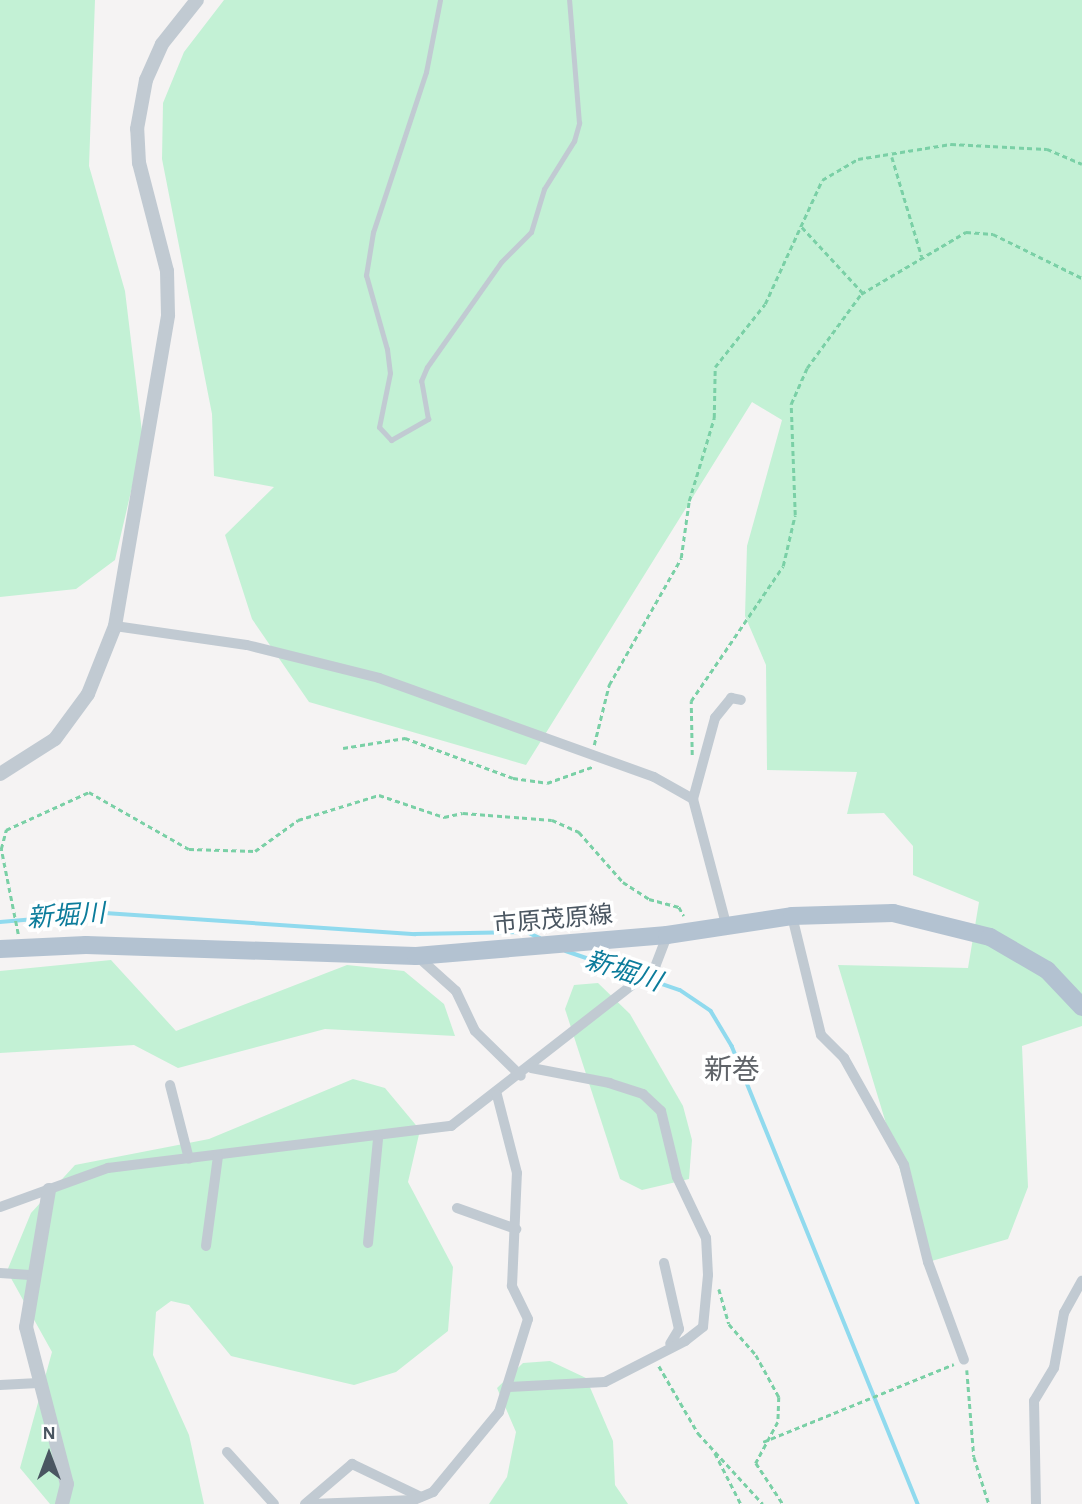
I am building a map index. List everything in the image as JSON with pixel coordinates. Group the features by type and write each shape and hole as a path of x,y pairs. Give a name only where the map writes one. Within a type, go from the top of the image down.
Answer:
{"main road":[{"name":"市原茂原線","path":"0,949 416,956 667,935 793,916 893,913 990,937 1047,970 1082,1007"}],"street":[{"path":"0,774 55,739 88,694 115,625 168,315 167,271 144,189 137,129 146,80 162,44 197,0"},
{"path":"115,625 247,645 379,678 612,763 693,799"},
{"path":"726,924 693,799 715,718 731,698 741,700"},
{"path":"793,916 821,1035 844,1058 904,1165 928,1262 964,1360"},
{"path":"0,1207 108,1168 378,1139 452,1126 497,1095 655,967 667,935"},
{"path":"416,956 456,991 475,1031 521,1076"},
{"path":"509,1387 605,1382 702,1327 708,1275 706,1238 677,1177 662,1111 643,1094 610,1083 531,1068"},
{"path":"170,1085 189,1159"},
{"path":"312,1504 421,1497 449,1477 499,1412 509,1387 528,1319 512,1286 517,1173 497,1095"},
{"path":"368,1243 378,1139"},
{"path":"206,1246 218,1156"},
{"path":"49,1190 30,1275 26,1327 38,1382 67,1484 62,1504"},
{"path":"457,1208 516,1229"},
{"path":"664,1263 679,1329 670,1344"},
{"path":"0,1273 30,1275"},
{"path":"1035,1504 1034,1401 1054,1368 1064,1313 1082,1281"},
{"path":"0,1385 38,1382"},
{"path":"227,1452 274,1504"},
{"path":"305,1504 352,1464 421,1497"}],"lane":[{"path":"440,0 426,72 373,232 366,275 387,349 390,373 379,427 391,440 428,419 421,381 428,367 500,262 531,232 544,189 574,141 579,123 569,0"}],"path":[{"path":"593,757 605,695 681,558 689,501 714,418 715,367 765,303 802,227 803,211 833,170 858,159 892,156 951,144 1046,149 1082,164"},
{"path":"892,156 923,258"},
{"path":"802,227 863,293"},
{"path":"692,762 691,701 783,566 796,515 791,404 807,368 863,293 966,232 993,234 1082,278"},
{"path":"343,748 405,738 513,778 547,783 572,770 612,763"},
{"path":"21,948 1,849 6,830 89,792 189,849 255,850 298,820 379,795 444,817 463,813 566,823 624,882 649,899 679,908 691,930"},
{"path":"716,1277 729,1324 756,1354 779,1397 778,1422 763,1442 756,1463 783,1504"},
{"path":"652,1354 713,1450 741,1504"},
{"path":"763,1442 964,1360 974,1457 989,1504"},
{"path":"713,1450 763,1504"}],"green space":[{"path":"0,0 95,0 89,166 125,291 143,440 115,560 76,589 0,597"},
{"path":"224,0 1082,0 1082,1026 1022,1046 1028,1187 1008,1239 928,1262 838,965 968,968 979,902 913,875 913,846 884,813 847,814 857,772 767,770 766,665 745,616 747,546 782,420 752,402 526,765 309,702 252,619 225,535 274,487 214,476 212,414 162,159 163,103 184,52"},
{"path":"111,960 176,1031 347,965 404,971 444,1004 455,1036 325,1029 178,1068 134,1045 0,1053 0,971"},
{"path":"598,983 630,1014 683,1106 692,1140 689,1179 642,1190 620,1179 565,1009 574,985"},
{"path":"353,1079 385,1088 420,1130 408,1182 453,1267 448,1331 396,1372 354,1385 231,1356 189,1305 171,1301 156,1312 153,1355 189,1435 204,1504 50,1504 20,1468 52,1352 7,1271 31,1213 75,1165 209,1139"},
{"path":"550,1361 586,1378 613,1441 615,1485 628,1504 489,1504 507,1477 516,1432 497,1388 523,1363"}],"waterway":[{"name":"新堀川","path":"0,922 105,913 415,934 527,932 540,938"},
{"name":"新堀川","path":"566,951 680,990 711,1011 732,1046 918,1504"}],"district":[{"name":"新巻","path":"732,1071"}]}
